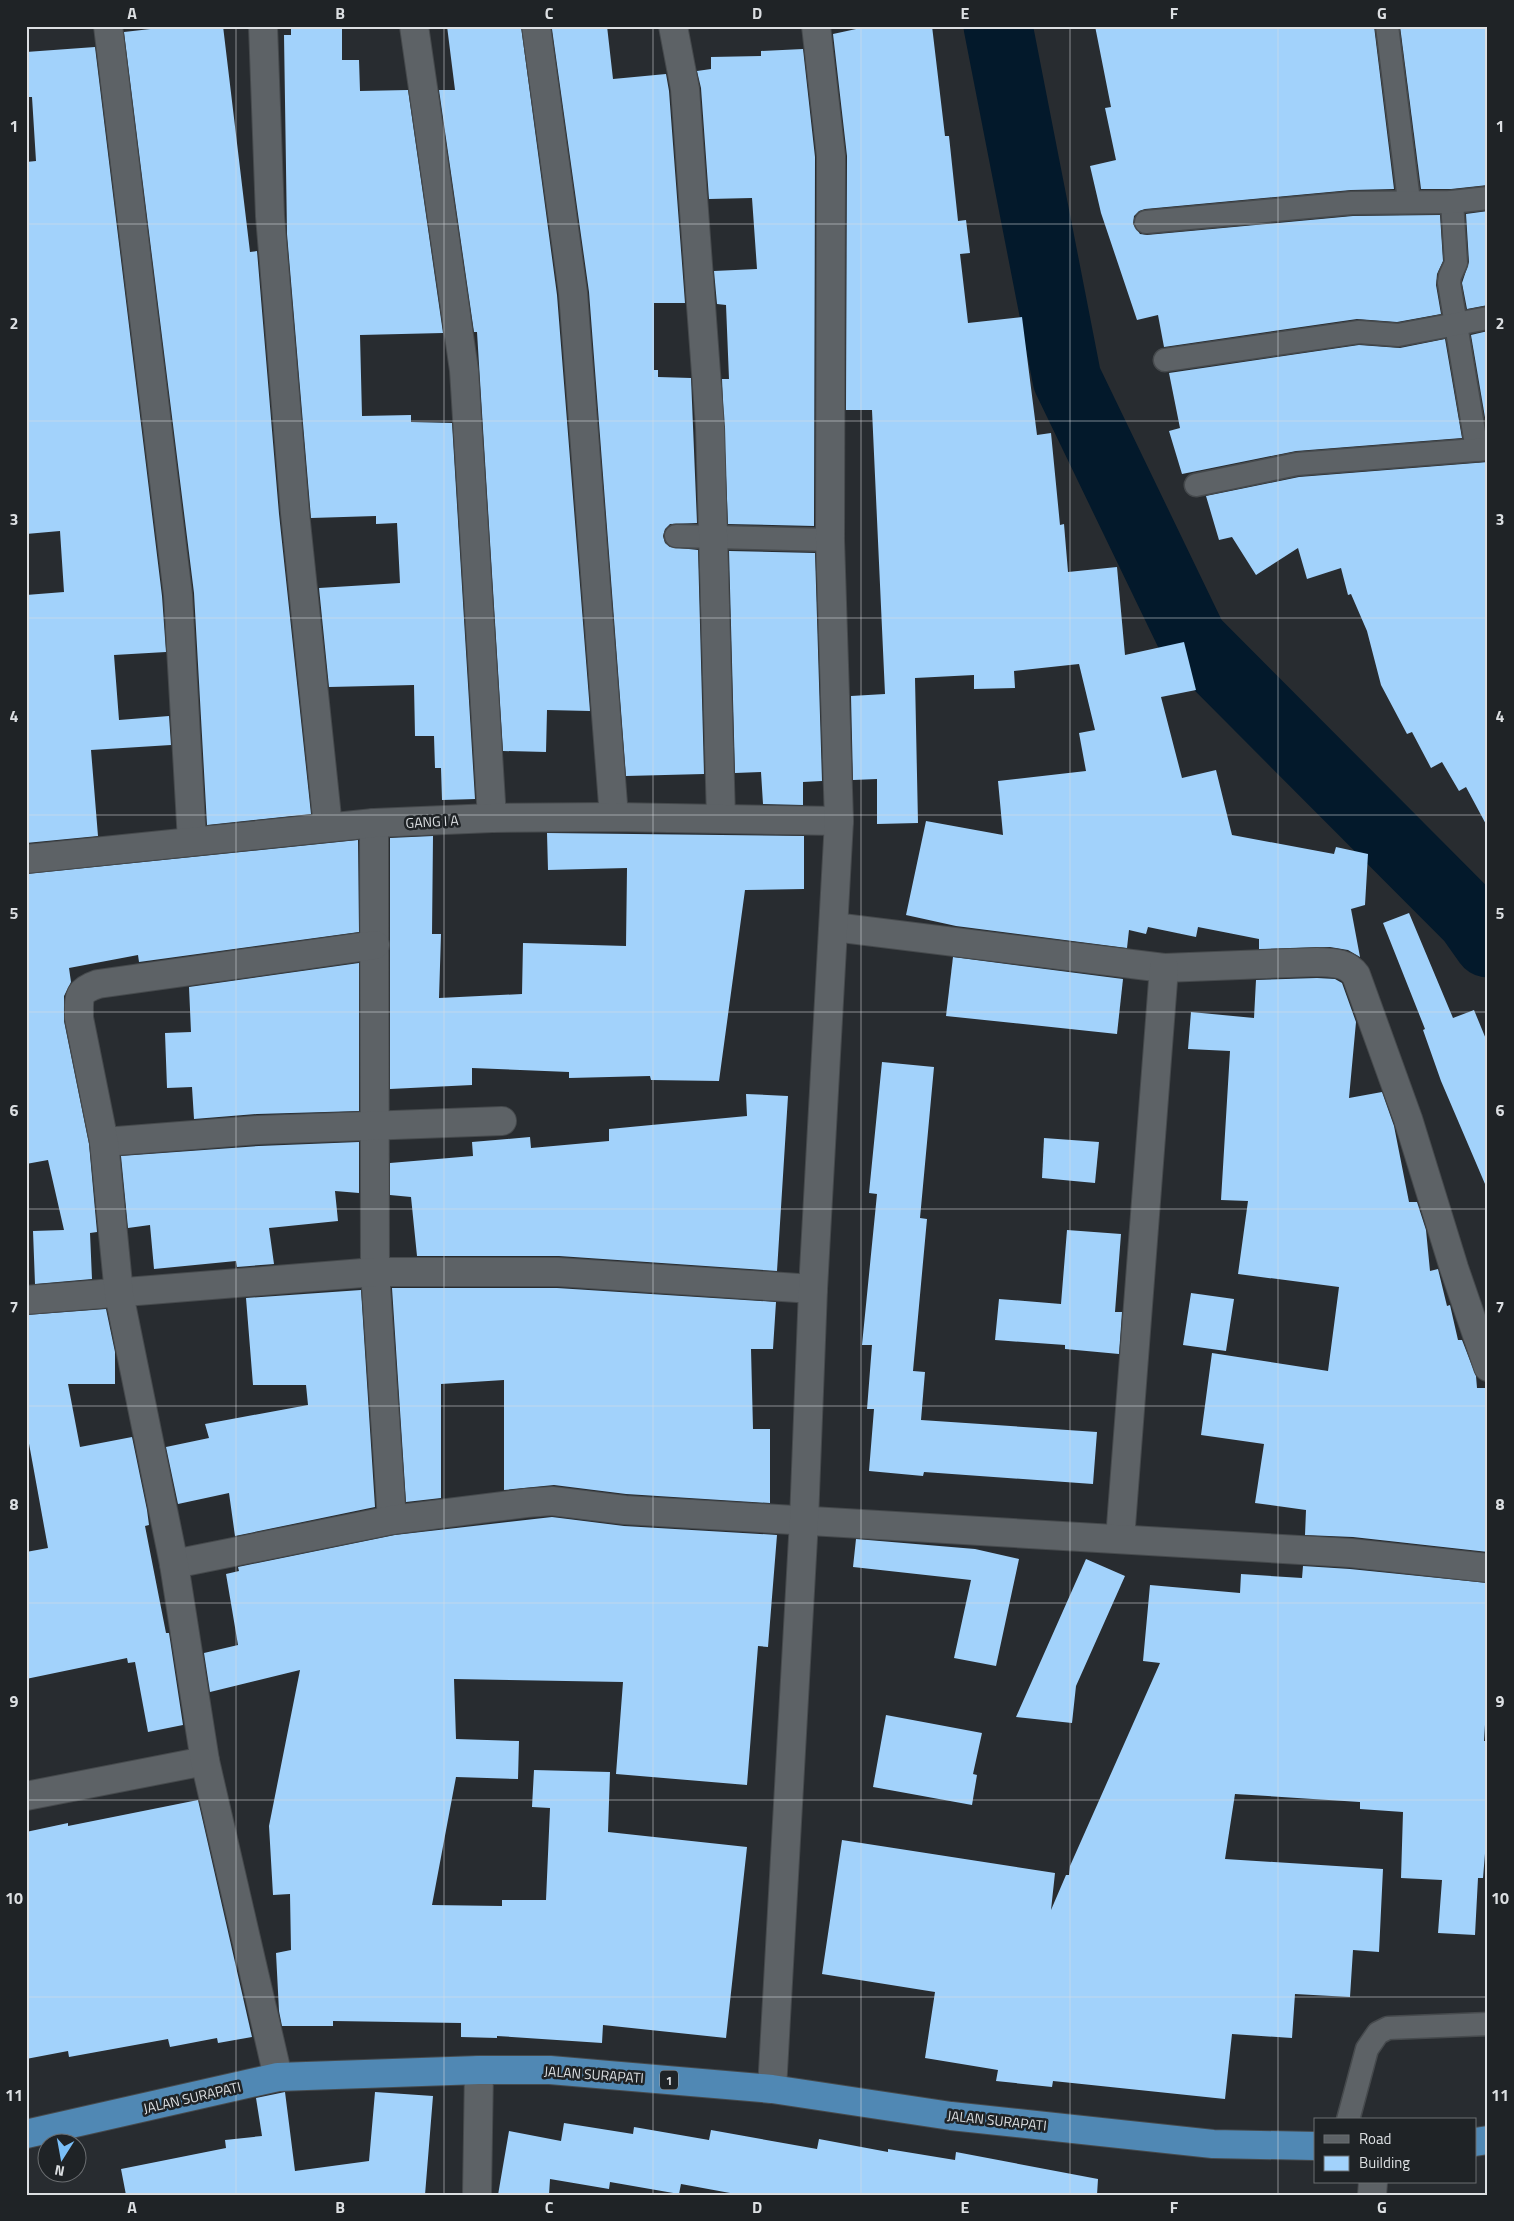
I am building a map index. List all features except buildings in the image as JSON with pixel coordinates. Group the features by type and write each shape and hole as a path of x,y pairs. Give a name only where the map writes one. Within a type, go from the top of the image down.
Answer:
{"highway":[{"name":"JALAN SURAPATI","path":"26,2134 278,2077 479,2070 550,2070 772,2089 952,2116 1194,2142 1314,2146"}],"street":[{"path":"108,26 178,595 192,841"},
{"path":"263,26 270,216 295,513 328,827"},
{"path":"414,26 464,370 492,818"},
{"path":"536,26 573,293 614,817"},
{"path":"673,26 685,90 710,427 721,818"},
{"path":"772,2089 804,1520 813,1289 839,821 830,540 831,156 816,26"},
{"name":"GANG I A","path":"26,859 374,823 492,818 614,817 839,821"},
{"path":"374,823 375,1272 392,1520"},
{"path":"834,927 1164,968 1317,962 1342,964 1352,969 1356,975 1408,1119 1454,1268 1488,1367"},
{"path":"278,2077 204,1761 174,1564 119,1294 104,1142 79,1018 80,994 86,988 98,984 375,945"},
{"path":"1120,1539 1164,968"},
{"path":"104,1142 258,1130 375,1124 502,1121"},
{"path":"26,1300 375,1272 558,1272 813,1289"},
{"path":"174,1564 392,1520 552,1501 625,1510 1351,1553 1488,1568"},
{"path":"26,1796 204,1761"},
{"path":"477,2195 479,2070"}],"lane":[{"path":"1388,26 1409,201"},
{"path":"1146,222 1352,203 1452,202 1488,198"},
{"path":"1196,485 1297,464 1482,449 1454,324 1449,283 1456,263 1452,202"},
{"path":"1165,360 1359,332 1398,335 1488,318"},
{"path":"676,536 830,540"},
{"path":"1349,2118 1367,2049 1378,2033 1388,2028 1488,2024"}],"waterway":[{"path":"998,26 1067,379 1193,640 1471,919 1488,943"}]}
